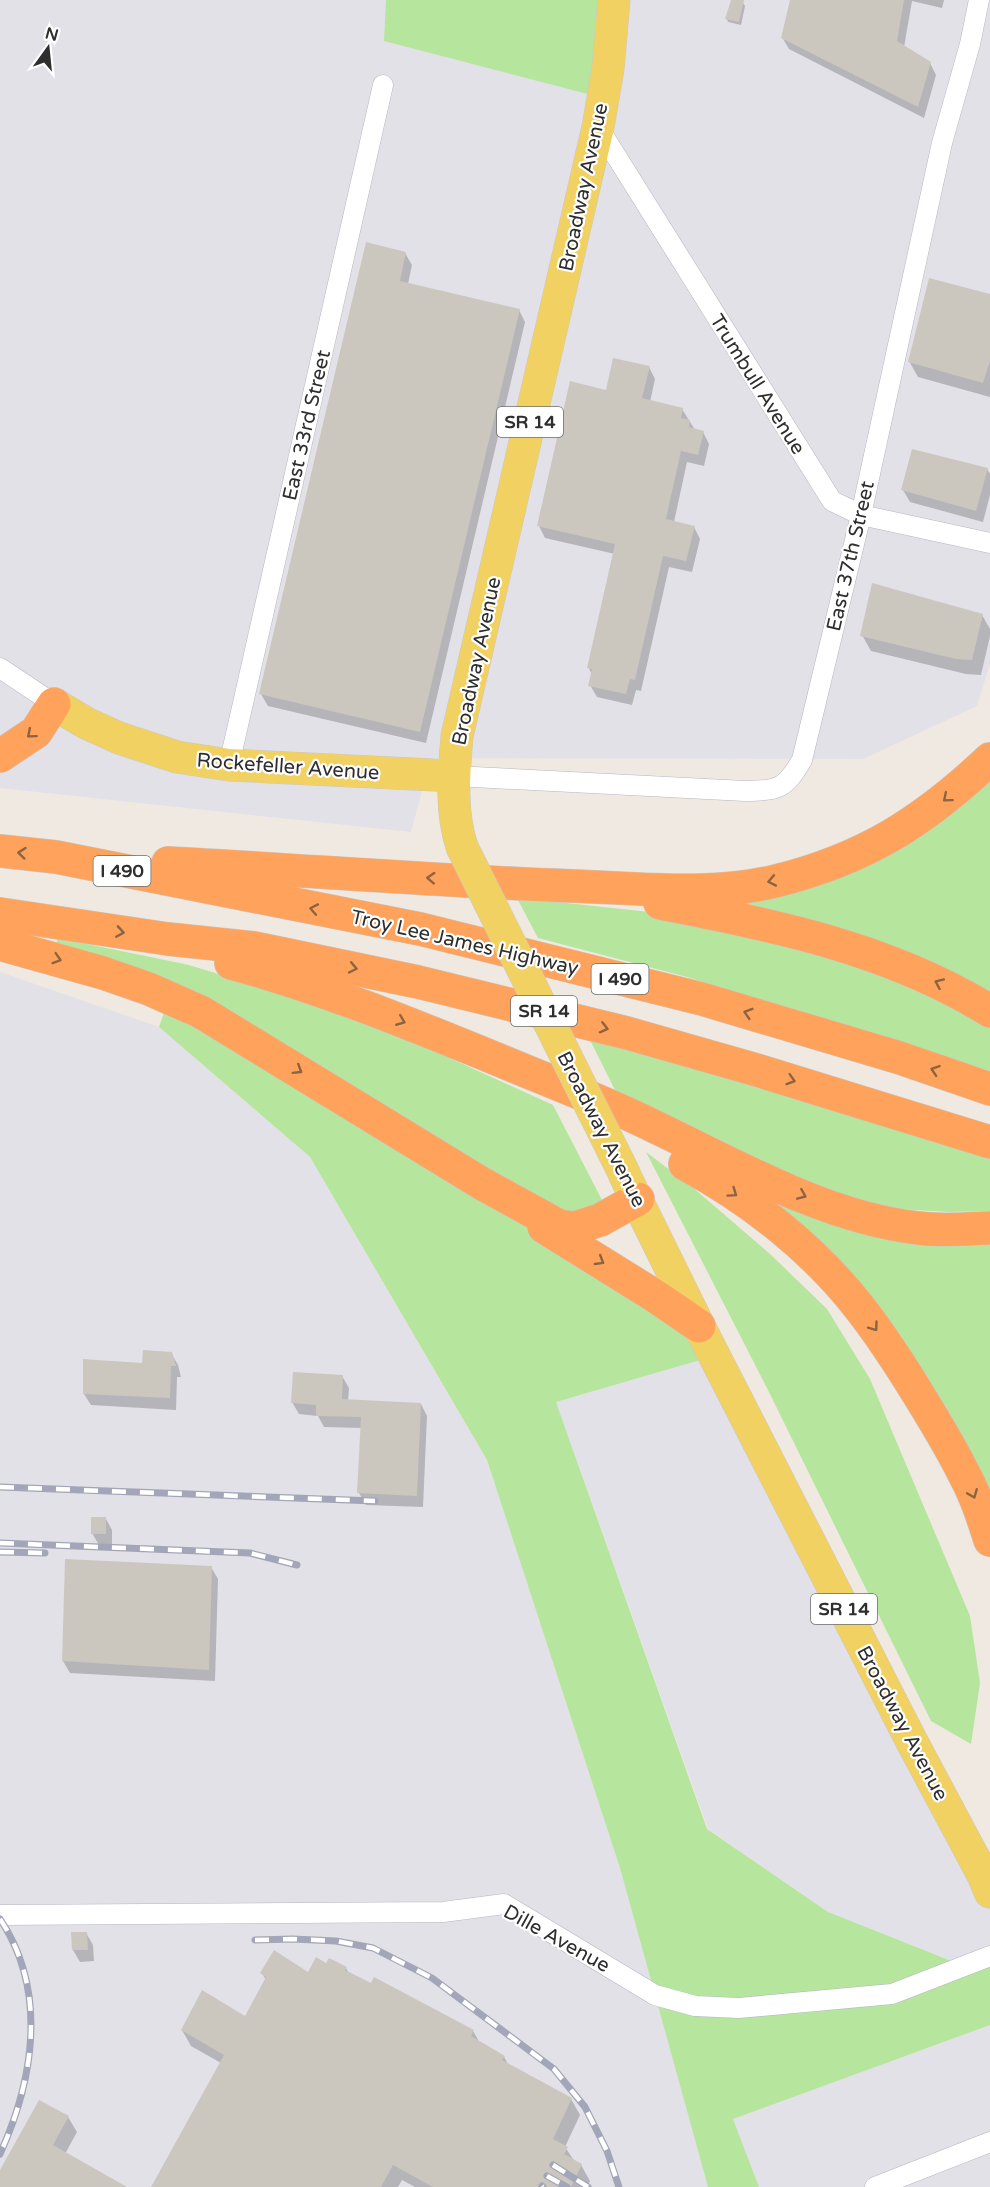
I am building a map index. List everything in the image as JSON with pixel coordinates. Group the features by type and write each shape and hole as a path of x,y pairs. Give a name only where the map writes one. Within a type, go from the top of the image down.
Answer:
{"highway":[{"path":"0,756 36,732 54,704"},
{"path":"56,857 521,884 678,890 732,887 773,881 834,864 899,832 940,804 990,759"},
{"name":"Troy Lee James Highway","path":"0,851 56,857 420,929 702,999 900,1058 990,1089"},
{"path":"521,884 658,902 803,933 903,968 948,988 990,1011"},
{"path":"0,914 168,939 221,960 260,960 418,982 627,1033 760,1071 990,1142"},
{"path":"0,944 48,956 149,989 201,1012 481,1183 559,1226 575,1228 600,1221 631,1187"},
{"path":"260,960 377,1011 628,1114 744,1171 834,1208 878,1221 918,1228 990,1228"},
{"path":"480,1053 710,1178 783,1229 821,1264 858,1306 897,1360 966,1478 990,1540"},
{"path":"481,1183 556,1235 699,1326"}],"main road":[{"name":"Broadway Avenue","path":"614,0 608,69 597,128 457,736 453,809 455,827 462,846 699,1326 990,1892"},
{"name":"Rockefeller Avenue","path":"54,704 86,723 119,738 177,757 229,765 454,776"}],"street":[{"name":"East 37th Street","path":"454,776 745,791 779,788 790,779 801,760 861,515 942,143 970,44 979,0"},
{"name":"East 33rd Street","path":"229,765 383,85"},
{"name":"Trumbull Avenue","path":"597,128 832,501 861,515 990,543"},
{"name":"Rockefeller Avenue","path":"0,668 54,704"},
{"name":"Dille Avenue","path":"0,1915 443,1912 504,1904 655,1995 695,2006 739,2008 892,1994 990,1956"},
{"path":"875,2187 990,2142"}],"shaded area":[{"path":"0,0 990,0 990,664 977,706 863,759 431,758 411,832 0,788"},
{"path":"0,972 159,1027 310,1157 487,1460 620,1868 708,2187 0,2187"},
{"path":"714,1356 990,1892 990,1956 964,1966 827,1912 708,1829 556,1402"},
{"path":"990,2025 990,2187 759,2187 733,2119"}],"green space":[{"path":"386,0 614,0 603,98 384,41"},
{"path":"990,777 990,998 739,906"},
{"path":"518,900 659,913 865,968 990,1024 990,1071 687,977 538,938"},
{"path":"58,938 189,965 364,1019 553,1105 603,1202 572,1221 56,944"},
{"path":"169,998 481,1183 714,1356 556,1402 707,1829 828,1912 964,1966 990,1956 990,2025 733,2119 759,2187 708,2187 620,1868 487,1460 310,1157 159,1027"},
{"path":"583,1026 990,1148 990,1211 949,1212 895,1209 806,1184 618,1096"},
{"path":"646,1152 691,1186 770,1254 827,1309 870,1379 970,1616 980,1683 971,1744 931,1721 767,1388"},
{"path":"760,1191 990,1240 990,1509"}],"building":[{"path":"731,0 744,0 739,22 725,19"},
{"path":"790,0 904,0 897,41 931,62 918,107 781,38"},
{"path":"366,242 406,252 400,281 520,309 420,732 259,694"},
{"path":"929,278 990,294 990,361 983,383 908,362"},
{"path":"613,358 650,366 642,398 683,408 681,418 690,420 689,427 704,431 698,455 681,451 666,519 695,526 686,561 663,556 635,680 630,679 626,694 588,686 592,669 587,668 615,544 537,526 570,381 606,390"},
{"path":"912,449 988,468 976,511 901,490"},
{"path":"872,583 983,614 972,660 956,659 860,636"},
{"path":"143,1350 172,1352 176,1366 171,1366 170,1398 83,1394 83,1359 142,1363"},
{"path":"293,1372 343,1375 342,1399 421,1403 417,1496 357,1493 361,1417 316,1416 316,1405 291,1403"},
{"path":"91,1517 106,1517 106,1534 91,1534"},
{"path":"65,1559 212,1566 209,1670 62,1661"},
{"path":"71,1932 87,1932 88,1950 72,1950"},
{"path":"274,1950 308,1972 316,1957 326,1963 329,1958 347,1967 345,1970 371,1983 374,1977 474,2030 471,2036 505,2056 502,2060 572,2098 553,2139 568,2147 564,2154 582,2164 571,2187 433,2187 393,2165 381,2187 151,2187 224,2055 181,2030 202,1990 245,2016 266,1977 260,1973"},
{"path":"39,2100 69,2116 53,2145 127,2187 0,2187 0,2170"}],"railway":[{"path":"0,1487 375,1501"},
{"path":"0,1543 250,1553 297,1565"},
{"path":"0,1552 45,1553"},
{"path":"0,1919 15,1947 25,1976 30,2005 31,2035 28,2066 21,2096 0,2154"},
{"path":"255,1940 336,1941 373,1948 432,1978 554,2069 585,2107 607,2151 619,2187"},
{"path":"553,2165 588,2187"},
{"path":"547,2176 567,2187"}]}
